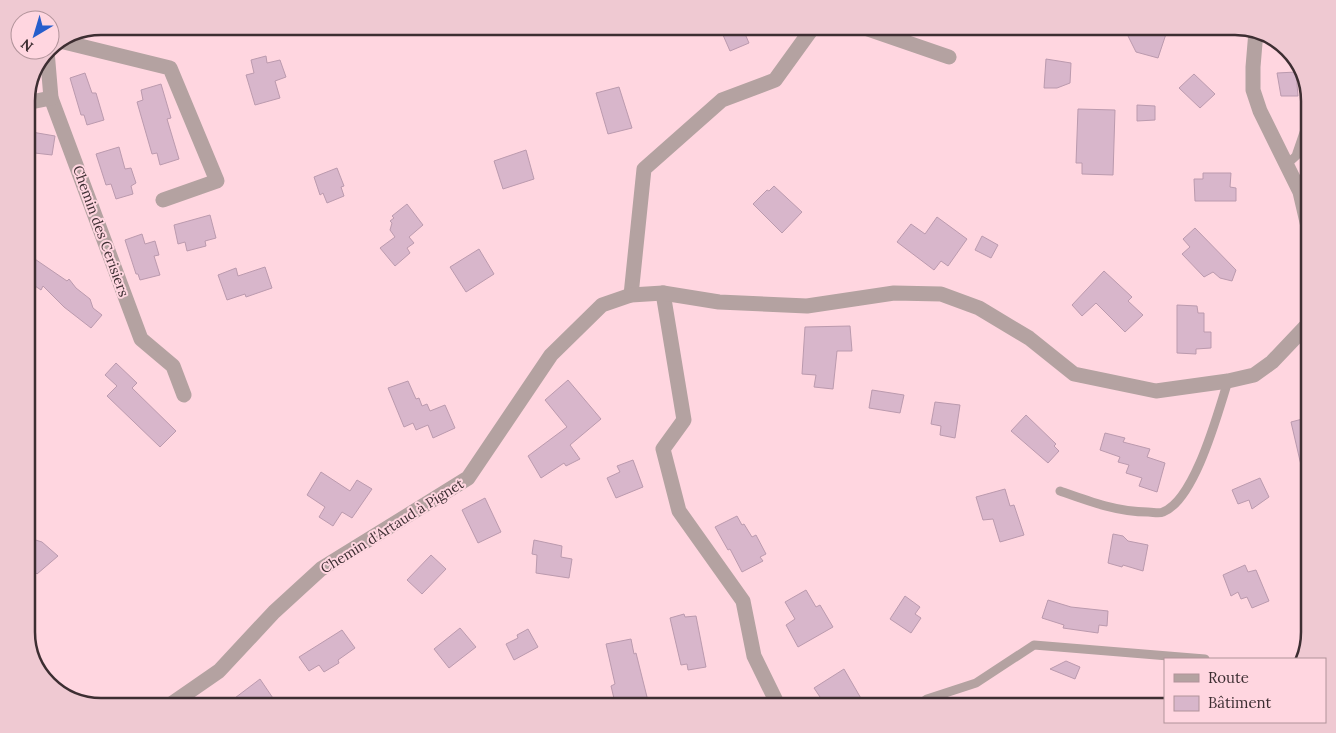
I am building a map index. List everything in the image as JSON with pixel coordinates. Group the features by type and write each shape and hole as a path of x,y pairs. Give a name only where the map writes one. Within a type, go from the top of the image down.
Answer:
{"street":[{"path":"631,295 644,169 722,100 775,80 808,35"},
{"path":"885,35 949,57"},
{"path":"1255,39 1253,90 1260,111 1301,196"},
{"path":"70,43 170,68 217,181 163,200"},
{"name":"Chemin des Cerisiers","path":"48,62 52,98 141,339 173,366 184,395"},
{"path":"35,101 52,98"},
{"path":"663,293 684,420 663,448 678,511 743,601 754,656 775,698"},
{"name":"Chemin d'Artaud à Pignet","path":"181,698 219,671 274,612 321,569 468,478 551,355 602,305 631,295 663,293 718,302 806,306 894,293 941,294 979,308 1028,338 1074,374 1156,391 1228,381 1254,375 1272,362 1301,331"}],"lane":[{"path":"1287,164 1296,156 1301,141"},
{"path":"1060,491 1099,505 1134,512 1163,512 1177,503 1194,476 1228,381"},
{"path":"930,698 976,683 1034,645 1193,658"}],"building":[{"path":"723,35 746,35 749,43 730,51"},
{"path":"1128,35 1166,35 1158,58 1136,52"},
{"path":"266,56 267,63 280,60 286,77 275,81 280,98 255,105 246,75 254,73 251,60"},
{"path":"1046,59 1071,63 1070,83 1057,88 1044,88"},
{"path":"1294,72 1298,96 1281,96 1277,73"},
{"path":"85,73 92,93 96,93 104,120 87,125 84,115 81,115 70,78"},
{"path":"1194,74 1215,94 1200,108 1179,88"},
{"path":"161,84 171,118 167,119 179,159 160,165 157,153 152,154 137,102 143,100 141,90"},
{"path":"619,87 632,128 608,134 596,93"},
{"path":"1137,105 1155,106 1155,120 1137,121"},
{"path":"1078,109 1115,110 1113,175 1082,174 1082,163 1076,163"},
{"path":"35,133 55,136 52,155 35,153"},
{"path":"119,147 125,169 131,168 136,183 131,186 133,194 116,199 111,184 106,185 96,154"},
{"path":"526,150 534,179 503,189 494,161"},
{"path":"337,168 344,186 341,187 344,196 327,203 323,193 320,195 314,177"},
{"path":"1203,173 1231,173 1230,187 1236,188 1236,201 1195,201 1194,179 1203,179"},
{"path":"774,186 802,212 782,233 753,204 767,190 769,191"},
{"path":"407,204 423,225 409,237 414,243 407,248 410,253 395,266 380,248 395,237 390,230 392,223 390,221 394,218 392,216"},
{"path":"210,215 216,238 205,241 206,246 187,251 185,242 178,244 174,225"},
{"path":"937,217 967,239 948,266 941,261 934,270 897,242 911,224 925,234"},
{"path":"1195,228 1236,270 1232,281 1220,278 1213,272 1204,277 1182,254 1190,247 1183,239"},
{"path":"142,234 145,244 155,241 159,255 154,256 160,275 140,280 138,274 136,274 125,240"},
{"path":"982,236 998,245 991,258 975,250"},
{"path":"479,249 494,274 466,292 450,267"},
{"path":"35,259 67,281 69,279 76,288 90,299 93,308 102,315 91,328 64,307 43,286 41,290 35,286"},
{"path":"265,267 272,288 246,297 245,294 227,300 218,275 236,268 238,276"},
{"path":"1104,271 1132,297 1128,301 1143,315 1125,332 1096,303 1082,316 1072,305"},
{"path":"1177,305 1197,306 1198,313 1204,313 1204,332 1211,332 1211,348 1196,349 1196,354 1177,353"},
{"path":"850,326 852,351 837,351 833,389 814,387 816,375 802,374 805,327"},
{"path":"116,363 137,383 132,388 176,431 160,447 107,396 117,386 105,375"},
{"path":"568,380 601,419 570,445 580,459 566,466 564,463 541,478 528,456 567,427 545,400"},
{"path":"408,381 416,399 419,398 422,406 427,404 430,411 445,405 455,428 433,438 428,425 416,430 413,423 404,427 388,388"},
{"path":"872,390 904,395 900,413 869,408"},
{"path":"935,402 960,405 955,438 940,435 941,426 931,424"},
{"path":"1026,415 1056,444 1054,446 1059,451 1048,463 1011,431"},
{"path":"1301,419 1301,465 1291,422"},
{"path":"1105,433 1125,438 1123,442 1150,449 1147,457 1165,463 1157,492 1139,486 1142,478 1126,473 1129,465 1118,462 1120,457 1100,450"},
{"path":"633,460 643,487 616,498 607,478 620,472 617,466"},
{"path":"321,472 350,491 357,480 372,489 352,518 342,512 333,526 319,517 325,507 307,495"},
{"path":"1260,478 1269,497 1252,509 1249,500 1238,504 1232,490"},
{"path":"1005,489 1010,506 1014,505 1024,535 1000,542 993,519 983,520 976,497"},
{"path":"485,498 501,532 478,543 462,510"},
{"path":"737,516 752,537 756,535 766,554 760,557 763,561 742,572 730,549 728,550 715,527"},
{"path":"1113,534 1123,536 1128,541 1148,545 1143,571 1108,563"},
{"path":"35,540 42,542 58,556 37,574 35,572"},
{"path":"534,540 562,546 561,557 572,559 569,578 536,573 537,555 532,554"},
{"path":"431,555 446,569 422,594 407,580"},
{"path":"1245,565 1248,572 1256,570 1269,601 1252,608 1247,597 1241,599 1238,592 1231,596 1223,575"},
{"path":"806,590 816,607 820,605 833,627 798,647 786,625 795,619 785,602"},
{"path":"905,596 920,607 915,614 921,618 911,633 890,619"},
{"path":"1048,600 1071,607 1108,611 1107,626 1099,625 1098,633 1063,628 1064,625 1042,618"},
{"path":"684,614 685,617 696,616 706,667 688,670 687,664 681,665 670,618"},
{"path":"460,628 476,647 449,668 434,649"},
{"path":"528,629 538,647 514,660 506,644 518,638 517,635"},
{"path":"342,630 355,648 338,660 339,663 324,672 319,665 309,671 299,657"},
{"path":"631,639 647,698 614,698 611,686 615,684 606,644"},
{"path":"1066,661 1080,667 1075,679 1050,669"},
{"path":"844,669 861,698 821,698 814,688"},
{"path":"260,679 273,698 235,698"}]}
